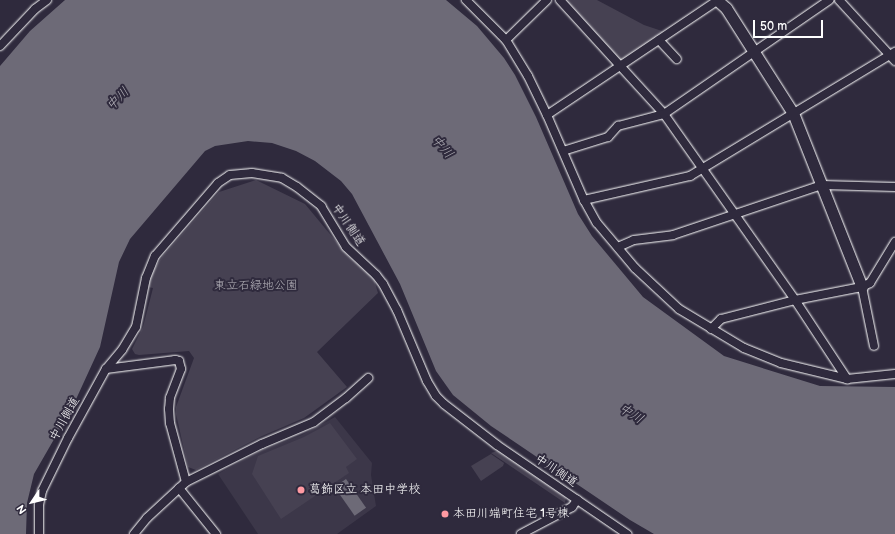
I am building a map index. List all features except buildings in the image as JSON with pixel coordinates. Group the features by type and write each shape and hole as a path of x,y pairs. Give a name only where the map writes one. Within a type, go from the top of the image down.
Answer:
{"street":[{"path":"0,46 35,9 48,0"},
{"path":"466,0 506,40 528,76 547,115 584,200 597,223 644,277 674,304 711,329 744,348 781,363 847,379 895,374"},
{"path":"506,40 547,0"},
{"path":"560,0 664,114 736,214 847,379"},
{"path":"547,115 718,0 726,8 755,51 793,114 862,287 874,346"},
{"path":"563,151 608,137 618,126 664,114 829,0"},
{"path":"584,200 690,176 893,56 839,0"},
{"path":"659,40 677,59"},
{"name":"中川側道","path":"39,534 39,505 42,491 64,445 106,369 122,350 136,327 146,278 155,256 212,188 223,178 240,173 263,174 282,178 319,203 346,247 376,275 383,284 397,310 427,381 436,396 472,428 627,534"},
{"path":"618,248 634,240 673,235 822,185 895,187"},
{"path":"711,329 721,319 795,300 862,287 870,283 895,242"},
{"path":"122,350 124,360 138,364"},
{"path":"106,369 175,360 181,365 170,398 169,409 170,423 186,482"},
{"path":"134,534 147,518 186,482 262,444 314,422 334,408 368,378"},
{"path":"179,488 216,534"},
{"path":"521,534 572,507 577,500"}],"shaded area":[{"name":"葛飾区立 本田中学校","path":"335,417 372,463 371,475 376,506 337,534 258,534 218,474 260,451 302,435"}],"green space":[{"path":"565,0 597,0 644,25 665,32 622,62"},
{"name":"東立石緑地公園","path":"256,180 305,204 349,257 372,276 376,281 375,283 378,293 317,352 347,387 304,418 262,436 196,470 188,467 176,414 176,407 194,358 189,351 139,355 135,354 132,349 143,327 153,288 148,287 150,280 153,271 162,257 219,192"},
{"path":"330,423 357,459 346,467 349,473 281,519 252,474 258,456 304,437"},
{"path":"501,451 566,497 565,503 491,453"},
{"path":"491,454 504,463 503,466 481,481 471,466"}],"water":[{"name":"中川","path":"65,0 446,0 477,26 504,58 515,75 536,117 578,214 592,236 643,297 724,356 820,386 895,387 895,534 654,534 630,520 491,426 453,395 436,371 400,284 352,194 341,181 315,161 296,151 272,143 248,141 215,146 205,151 130,239 119,262 100,347 72,408 34,474 27,503 26,534 0,534 0,66 30,31"},
{"path":"346,479 366,508 355,516 335,487"}],"place":[{"name":"葛飾区立 本田中学校","path":"301,490"},
{"name":"本田川端町住宅 1号棟","path":"445,514"}]}
